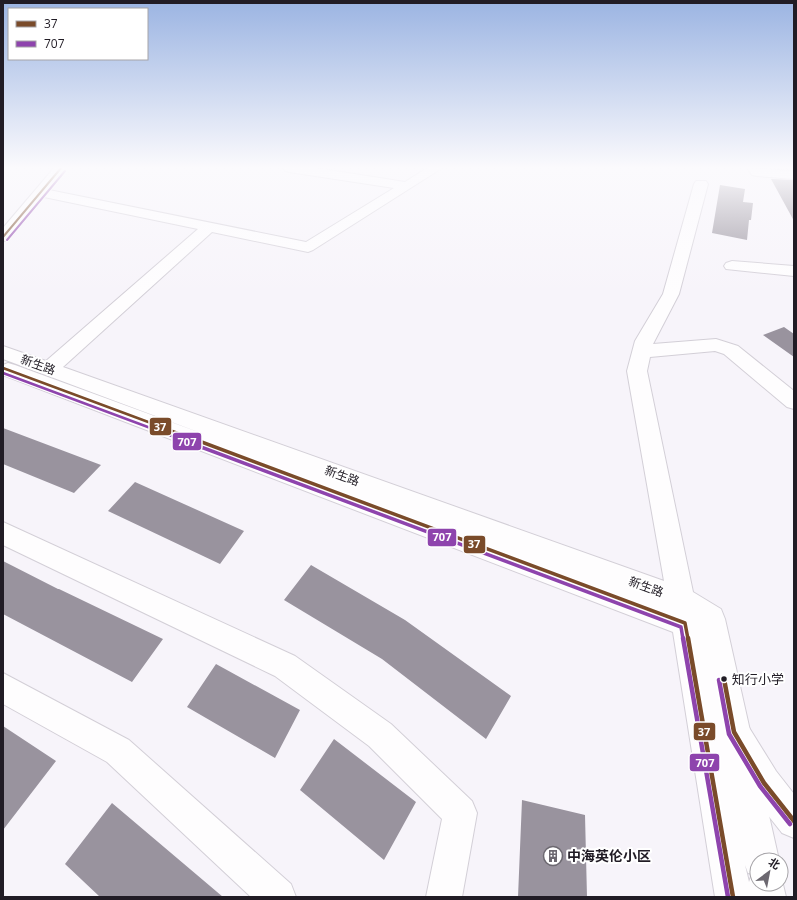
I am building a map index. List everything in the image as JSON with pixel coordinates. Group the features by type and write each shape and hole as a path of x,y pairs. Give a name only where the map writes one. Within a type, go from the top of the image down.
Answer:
{"street":[{"path":"3,237 27,210"},
{"path":"125,210 308,247 368,210"},
{"path":"694,210 671,294 644,341 637,371 693,614 733,897"},
{"path":"49,369 208,227"},
{"path":"732,266 794,271"},
{"path":"642,351 716,345 731,350 794,402"},
{"name":"新生路","path":"3,352 693,614"},
{"name":"新生路","path":"3,368 693,614"},
{"path":"3,533 285,666 380,735 460,813 444,897"},
{"path":"693,614 734,732 758,852"},
{"path":"3,688 118,751 278,897"},
{"path":"734,732 764,783 794,821"}],"building":[{"path":"716,210 752,210 751,220 749,220 747,240 712,233"},
{"path":"788,210 794,210 794,221"},
{"path":"784,327 794,334 794,357 763,335"},
{"path":"3,428 101,465 74,493 3,464"},
{"path":"135,482 244,531 220,564 108,511"},
{"path":"3,561 163,639 132,682 3,614"},
{"path":"311,565 405,620 511,696 486,739 382,659 284,600"},
{"path":"216,664 300,710 275,758 187,707"},
{"path":"3,726 56,761 3,830"},
{"path":"334,739 416,802 384,860 300,790"},
{"name":"中海英伦小区","path":"522,800 585,815 587,897 518,897"},
{"path":"112,803 223,897 100,897 65,864"}],"transit line":[{"name":"37","path":"3,237 26,210"},
{"name":"707","path":"7,240 32,210"},
{"name":"37","path":"3,368 685,623 733,897"},
{"name":"707","path":"3,373 681,627 728,897"},
{"name":"37","path":"724,679 734,732 764,783 794,821"},
{"name":"707","path":"719,680 729,734 760,786 790,824"}],"place":[{"name":"知行小学","path":"724,679"},
{"name":"中海英伦小区","path":"553,856"}]}
